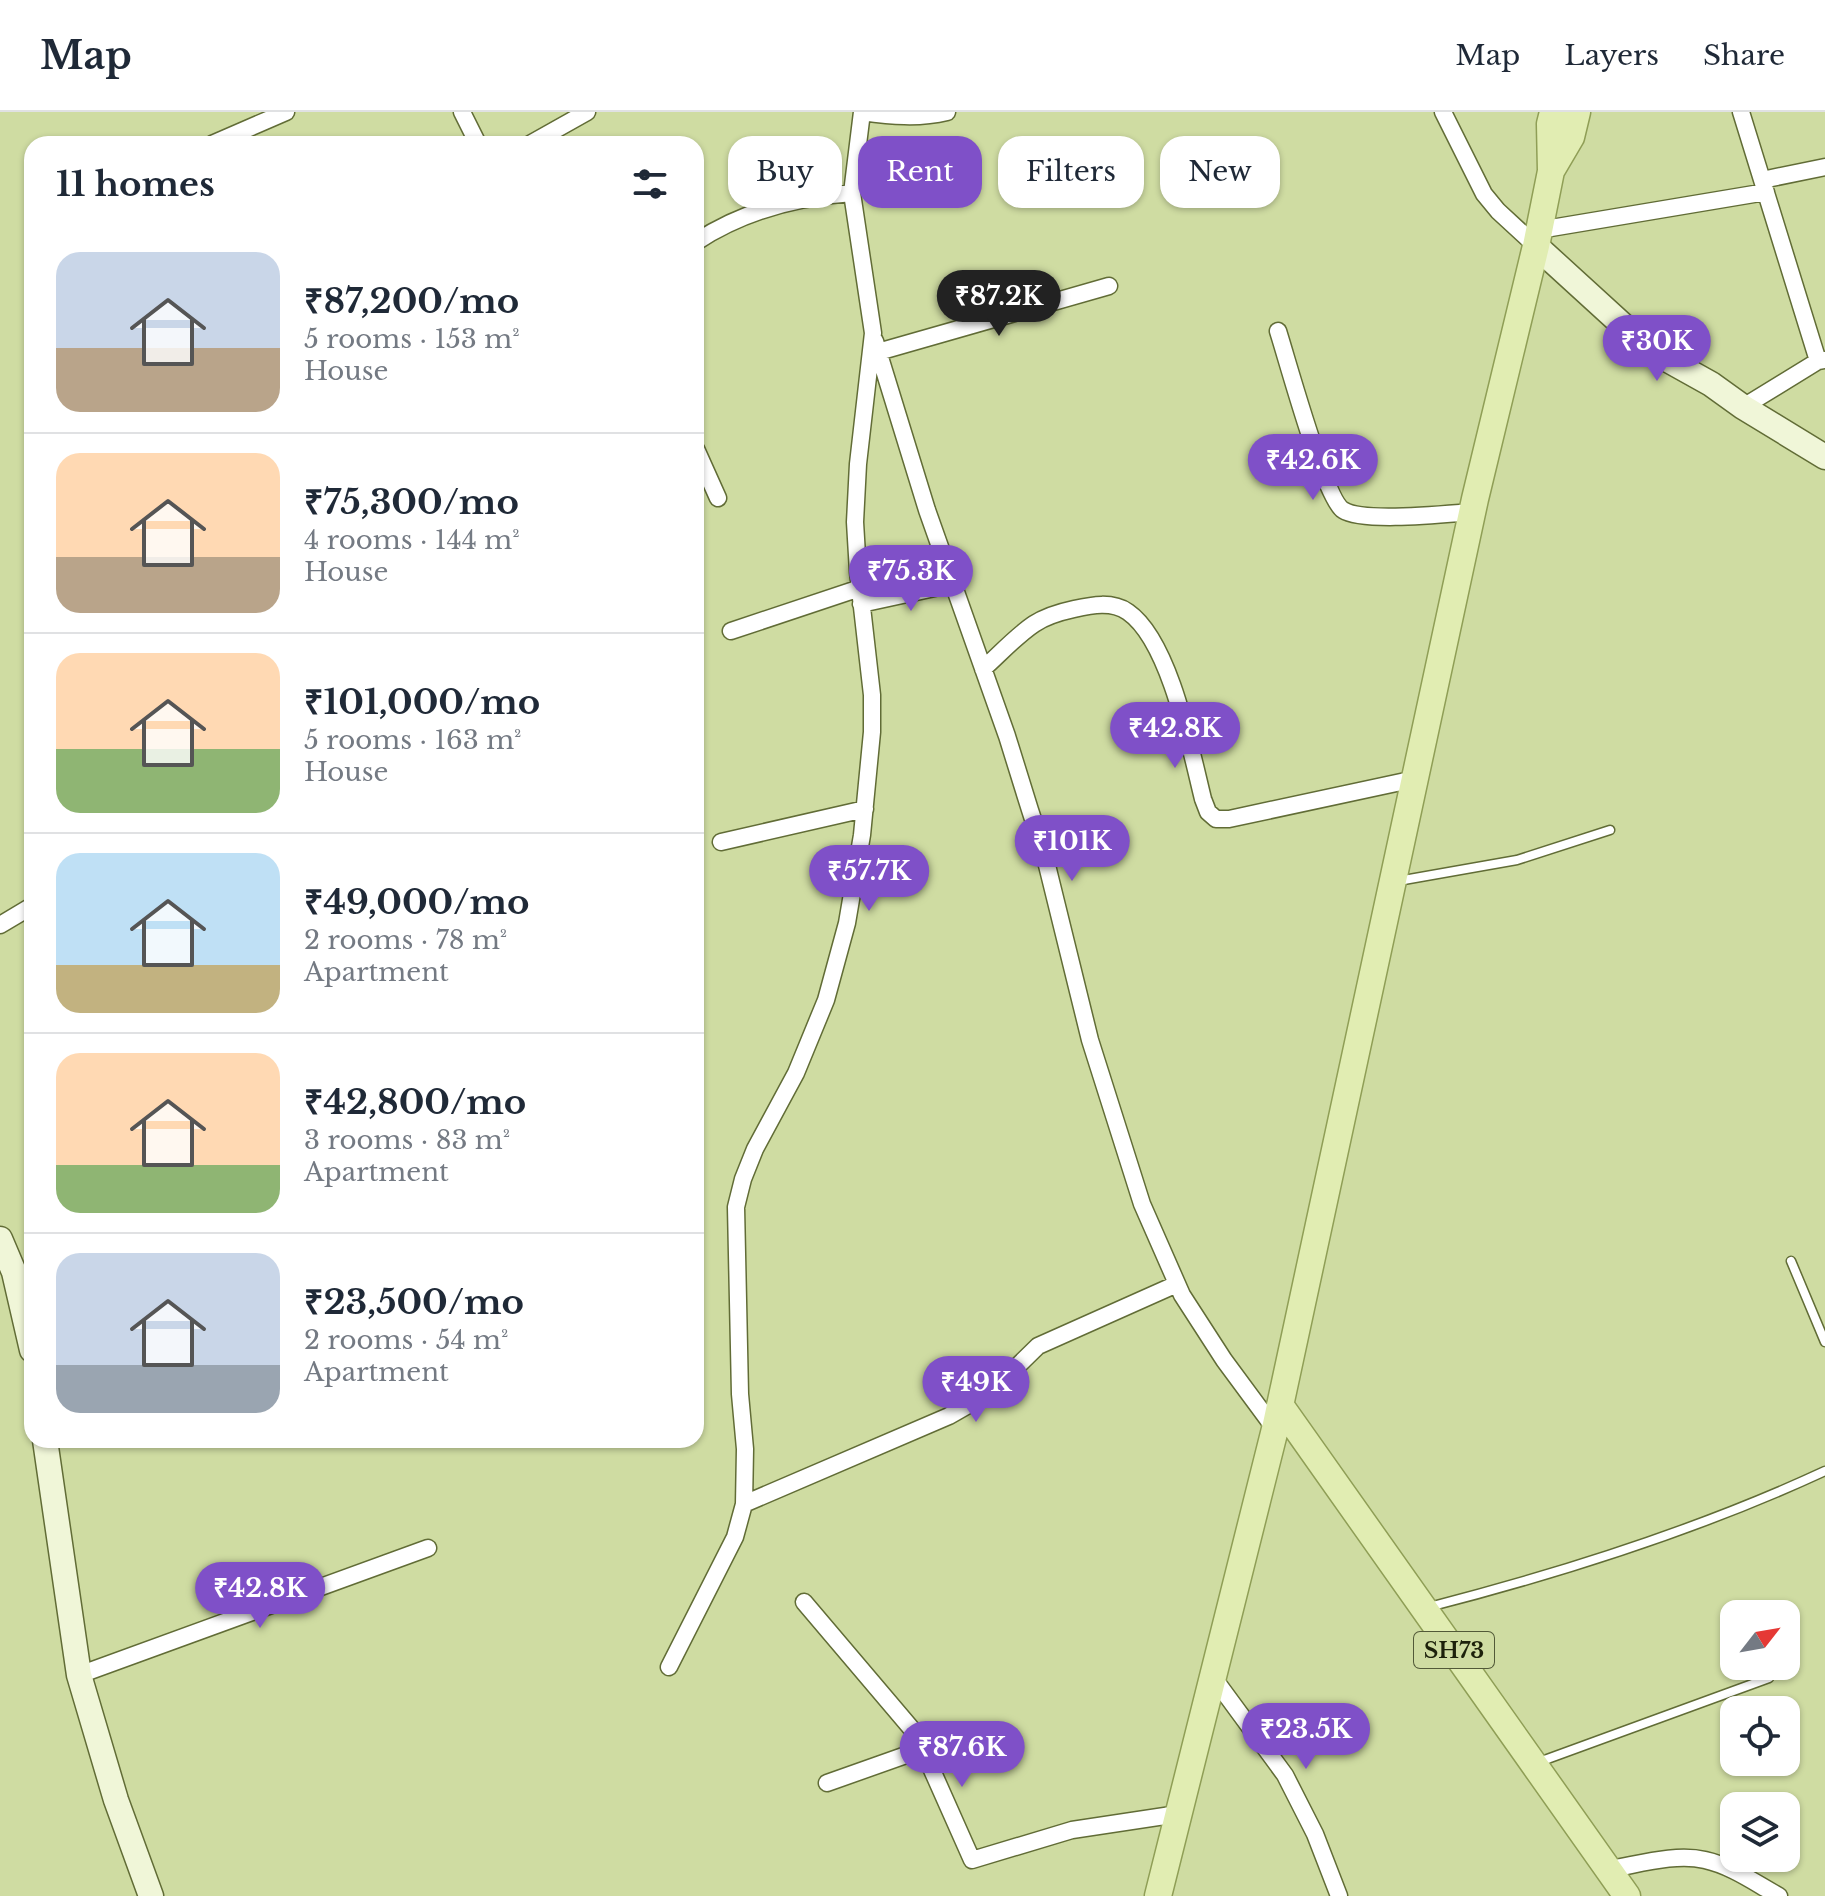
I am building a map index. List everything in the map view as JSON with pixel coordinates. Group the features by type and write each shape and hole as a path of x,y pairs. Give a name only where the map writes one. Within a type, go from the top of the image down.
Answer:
{"main road":[{"path":"1158,1896 1278,1417 1472,512 1537,238 1551,171 1550,124 1553,112"},
{"path":"1551,171 1571,137 1577,112"},
{"name":"SH73","path":"1278,1417 1424,1609 1611,1869 1627,1896"}],"street":[{"path":"230,136 286,112"},
{"path":"462,112 474,136"},
{"path":"544,136 587,112"},
{"path":"947,112 929,117 862,112 852,193 873,333 911,462 1044,853 1090,1040 1124,1153 1177,1284 1224,1360 1278,1417"},
{"path":"1443,112 1484,194 1498,211 1537,238 1650,350 1711,384 1825,457"},
{"path":"1741,112 1821,360 1743,407"},
{"path":"1537,238 1764,186 1825,167"},
{"path":"704,238 762,210 816,195 852,193"},
{"path":"878,352 1109,286"},
{"path":"1278,331 1326,481 1339,509 1346,513 1383,517 1472,512"},
{"path":"669,1667 735,1537 744,1504 745,1449 739,1380 736,1207 755,1149 796,1073 826,1000 847,923 865,809 872,695 855,522 858,464 873,333"},
{"path":"704,467 718,498"},
{"path":"731,631 860,596 953,584"},
{"path":"983,669 1033,624 1049,616 1092,605 1109,605 1128,612 1141,626 1170,678 1203,799 1208,812 1216,819 1229,819 1415,779"},
{"path":"721,842 865,809"},
{"path":"0,925 24,911"},
{"path":"0,1239 14,1272 24,1315"},
{"path":"744,1504 949,1416 991,1392 1038,1346 1177,1284"},
{"path":"46,1448 79,1675 116,1800 151,1896"},
{"path":"79,1675 428,1548"},
{"path":"804,1602 916,1734 972,1860 1072,1830 1178,1814"},
{"path":"1213,1677 1285,1775 1315,1834 1339,1896"},
{"path":"827,1783 923,1749"},
{"path":"1611,1869 1665,1860 1702,1859 1731,1869 1779,1896"}],"lane":[{"path":"1393,881 1517,860 1610,830"},
{"path":"1791,1261 1825,1342"},
{"path":"1424,1609 1546,1577 1639,1546 1759,1502 1825,1471"},
{"path":"1535,1764 1764,1680"}]}
